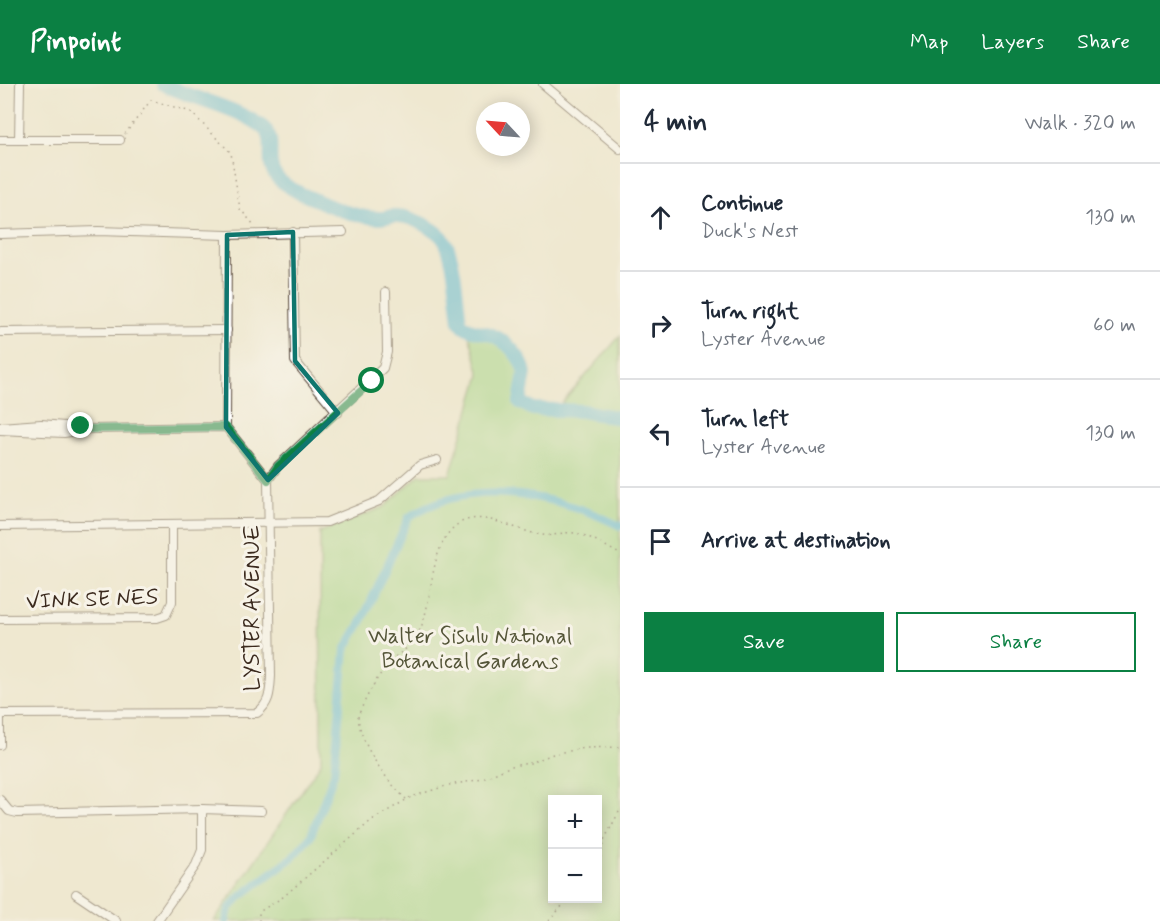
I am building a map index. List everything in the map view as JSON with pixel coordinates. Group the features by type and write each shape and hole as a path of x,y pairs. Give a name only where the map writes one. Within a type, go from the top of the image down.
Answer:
{"street":[{"path":"19,140 20,84"},
{"path":"543,84 620,149"},
{"path":"0,140 120,140"},
{"path":"0,234 114,231 226,235 343,232"},
{"path":"293,232 295,361 338,413"},
{"path":"226,235 226,427 268,480 278,466 378,375 386,361 386,292"},
{"path":"0,332 227,330"},
{"path":"0,429 41,424 90,429 226,427"},
{"path":"0,526 269,525 327,522 379,501 420,465 436,460"},
{"name":"LYSTER AVENUE","path":"0,714 257,713 266,706 270,695 268,480"},
{"name":"VINK SE NES","path":"0,619 157,618 166,615 172,602 172,525"},
{"path":"0,714 0,745"},
{"path":"0,800 9,811 16,813 202,809 261,811"},
{"path":"157,921 196,865 202,850 202,809"},
{"path":"76,894 116,921"}],"path":[{"path":"120,140 151,100 191,112 231,153 240,209 261,233"},
{"path":"406,799 395,789 377,760 361,732 358,716 392,660 408,648 418,634 424,620 430,577 442,543 453,528 460,522 471,519 506,523 540,535 576,532 620,554"},
{"path":"259,921 259,912 283,897 372,820 406,799 448,785 483,779 511,766 530,763 553,754 585,748 620,747"},
{"path":"602,849 604,840 620,810"},
{"path":"549,921 565,903"}],"highlighted area":[{"path":"293,232 295,361 338,413 268,480 226,427 227,235"}],"green space":[{"name":"Walter Sisulu National Botanical Gardens","path":"468,330 495,336 524,366 520,402 530,408 557,409 620,336 620,921 214,921 321,763 320,532 384,507 419,475 450,475 480,375"}],"waterway":[{"path":"163,84 241,114 264,128 270,138 272,169 278,179 293,189 329,206 354,214 372,218 396,216 409,218 422,223 442,237 450,254 455,277 460,322 470,329 496,337 517,355 525,373 520,402 533,409 582,411 620,418"},
{"path":"226,921 229,909 242,895 293,857 310,838 334,774 345,650 362,621 409,517 433,504 459,497 515,494 570,506 620,526"}],"route":[{"path":"81,426 90,429 226,427 229,434 268,480 278,466 372,381"}]}
